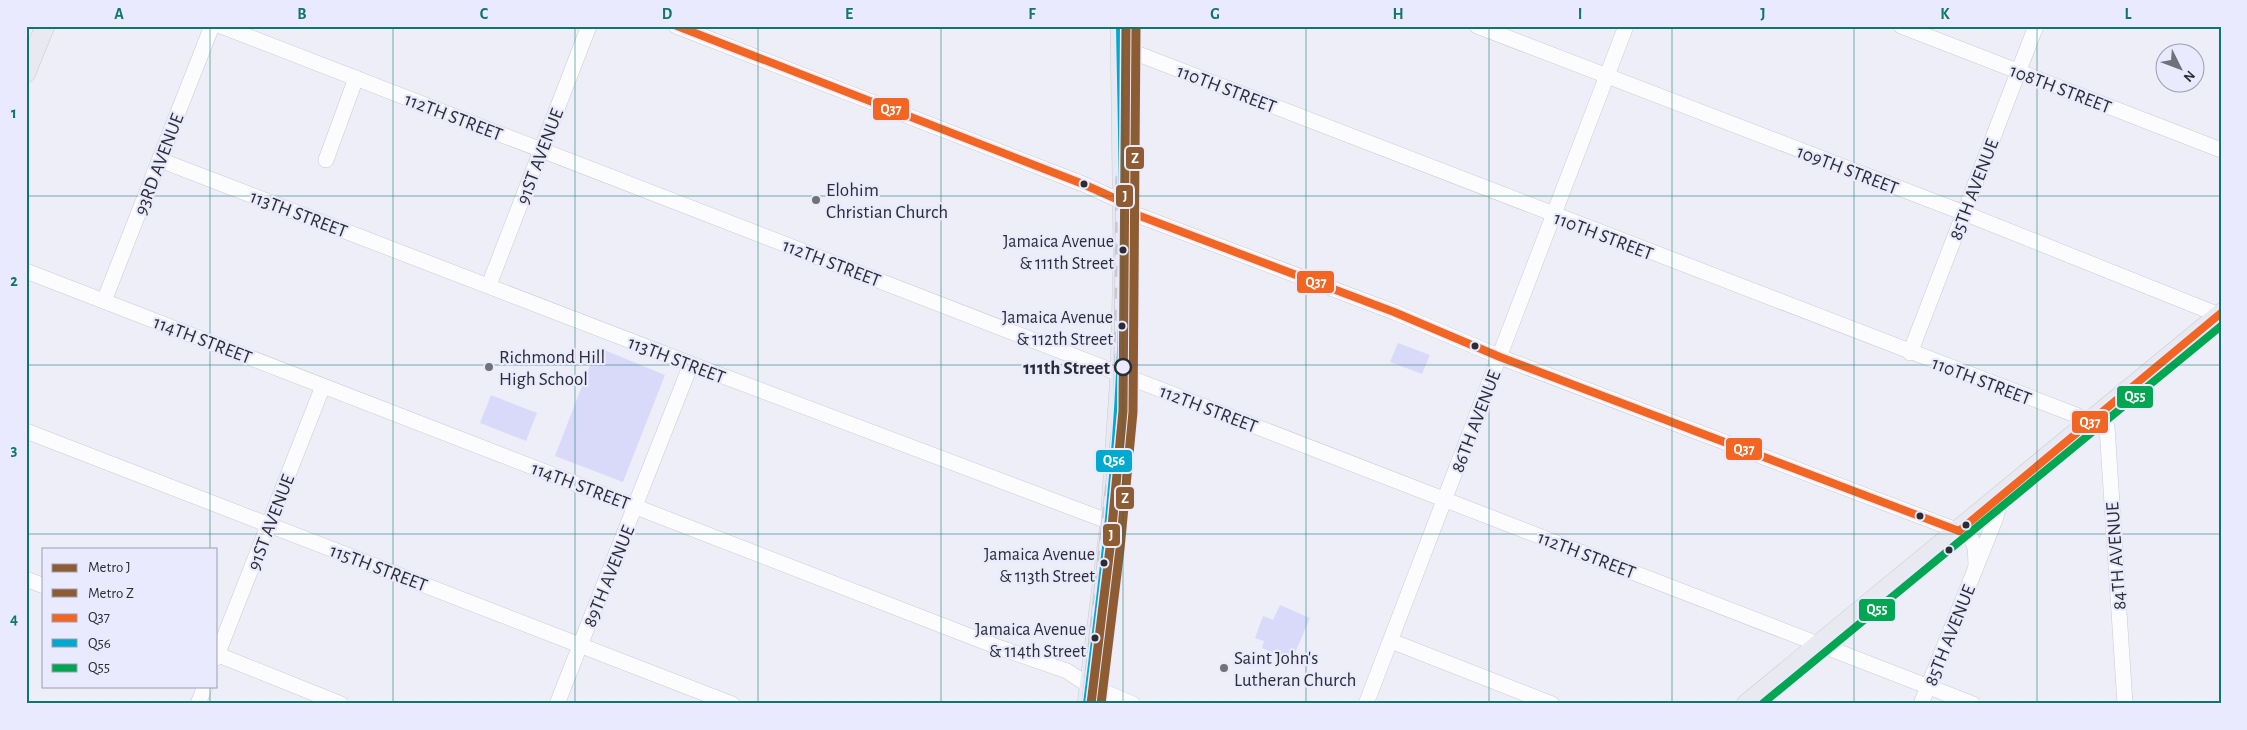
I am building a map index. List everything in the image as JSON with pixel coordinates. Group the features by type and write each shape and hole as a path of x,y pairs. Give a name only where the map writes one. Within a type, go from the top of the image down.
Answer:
{"main road":[{"path":"26,74 45,26"},
{"path":"1087,704 1110,522 1120,373 1123,202 1120,26"},
{"path":"1746,704 2220,314"}],"street":[{"name":"93RD AVENUE","path":"104,301 212,26"},
{"name":"112TH STREET","path":"222,26 1973,704"},
{"name":"91ST AVENUE","path":"490,285 589,26"},
{"path":"676,26 1083,184 1123,202 1132,213 1394,312 1500,357 1959,530"},
{"name":"109TH STREET","path":"1476,26 2220,314"},
{"name":"86TH AVENUE","path":"1366,704 1626,26"},
{"name":"108TH STREET","path":"1901,26 2221,150"},
{"name":"85TH AVENUE","path":"1910,353 2036,26"},
{"name":"110TH STREET","path":"1120,47 2089,421"},
{"path":"326,160 356,78"},
{"name":"113TH STREET","path":"160,160 490,285 691,364 1110,522"},
{"name":"114TH STREET","path":"26,271 998,647 1067,671 1088,685 1133,704"},
{"name":"89TH AVENUE","path":"557,704 637,506 691,364"},
{"name":"91ST AVENUE","path":"218,652 324,386"},
{"name":"84TH AVENUE","path":"2089,421 2106,427 2125,704"},
{"name":"115TH STREET","path":"26,431 732,704"},
{"name":"85TH AVENUE","path":"1921,704 1995,520 2002,494"},
{"name":"85TH AVENUE","path":"1959,530 1970,536 1975,545 1976,567"},
{"path":"26,579 42,585"},
{"path":"1391,641 1552,704"},
{"path":"218,655 341,704"},
{"path":"198,704 204,688"}],"shaded area":[{"path":"1398,343 1430,355 1422,374 1390,362"},
{"path":"597,347 665,375 623,482 555,456"},
{"path":"491,395 537,413 526,441 480,423"},
{"path":"1280,605 1310,618 1292,660 1262,648 1264,641 1255,638 1263,616 1273,620"}],"railway":[{"path":"1084,704 1116,410 1118,178"}],"metro line":[{"name":"J","path":"1091,704 1110,548 1123,411 1126,26"},
{"name":"Z","path":"1101,704 1120,549 1133,412 1136,26"}],"transit line":[{"name":"Q37","path":"677,26 1083,184 1123,202 1132,213 1394,312 1500,357 1959,531"},
{"name":"Q56","path":"1087,704 1111,498 1118,415 1122,330 1123,243 1120,26"},
{"name":"Q37","path":"1959,531 2221,313"},
{"name":"Q55","path":"1762,704 2221,326"}],"place":[{"name":"Elohim Christian Church","path":"816,200"},
{"name":"Jamaica Avenue & 111th Street","path":"1123,250"},
{"name":"Jamaica Avenue & 112th Street","path":"1122,326"},
{"name":"Richmond Hill High School","path":"489,367"},
{"name":"111th Street","path":"1123,367"},
{"name":"Jamaica Avenue & 113th Street","path":"1104,563"},
{"name":"Jamaica Avenue & 114th Street","path":"1095,638"},
{"name":"Saint John's Lutheran Church","path":"1224,668"}]}
